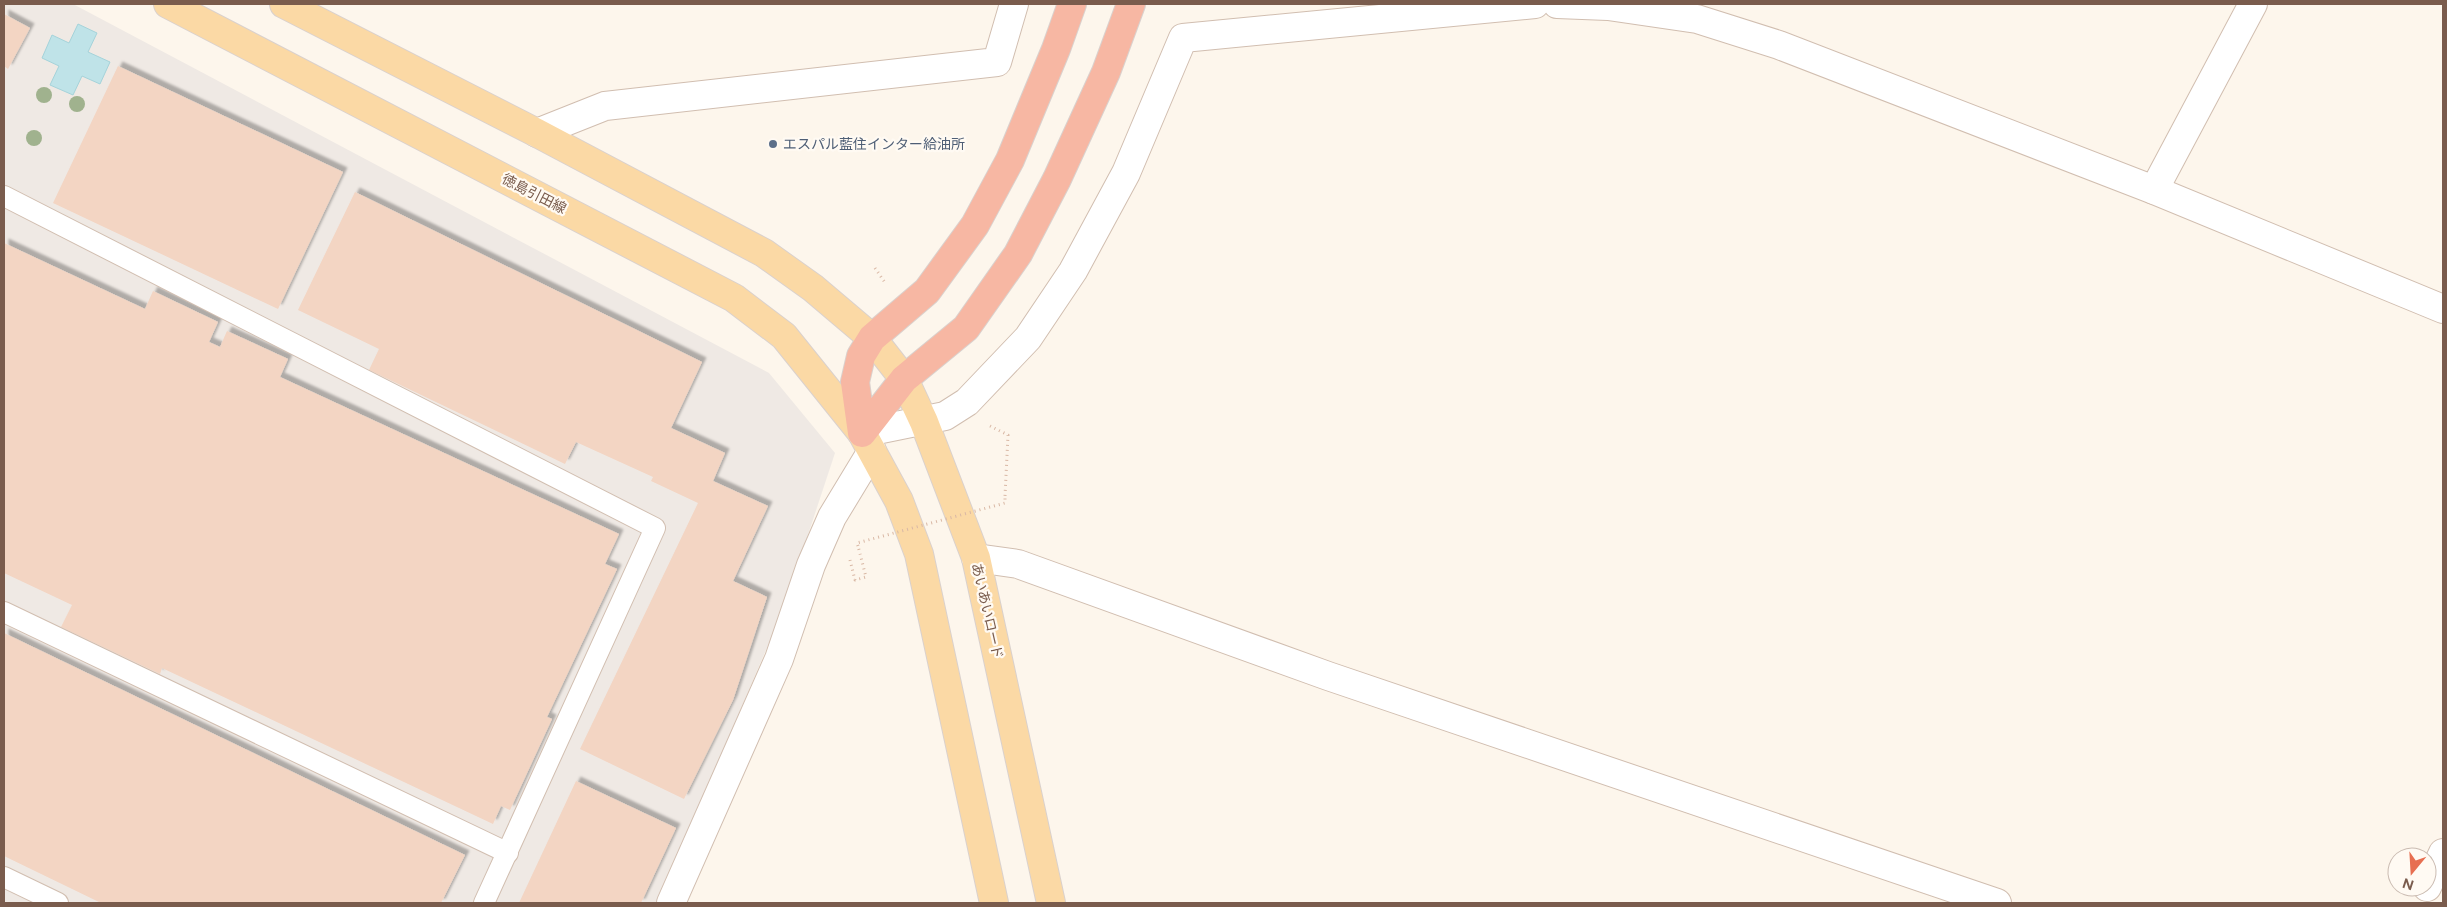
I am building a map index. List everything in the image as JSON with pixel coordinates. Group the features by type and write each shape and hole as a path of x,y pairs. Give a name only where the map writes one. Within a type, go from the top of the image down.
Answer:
{"highway":[{"path":"867,442 855,382 861,356 872,338 926,291 975,225 1010,160 1056,49 1072,4"},
{"path":"867,442 904,379 966,328 1018,254 1061,170 1106,72 1131,4"}],"main road":[{"name":"徳島引田線","path":"168,4 734,298 784,336 867,442"},
{"path":"284,4 537,133 764,253 813,288 872,338"},
{"name":"あいあいロード","path":"872,338 904,379 924,422 976,558 1051,903"},
{"path":"867,442 898,501 919,554 994,903"}],"street":[{"path":"537,133 605,106 997,62 1014,4"},
{"path":"671,903 779,659 811,565 867,442 945,416 966,402 1028,338 1073,272 1126,173 1183,38 1536,4"},
{"path":"1557,4 1608,6 1697,20 1761,39 2154,190 2443,309"},
{"path":"2154,190 2253,4"},
{"path":"976,558 1018,564 1944,894 1997,903"},
{"path":"2437,866 2443,853"}],"lane":[{"path":"4,196 655,528 484,903"},
{"path":"4,612 508,853"},
{"path":"4,877 58,903"}],"path":[{"path":"854,576 855,580 866,577 857,543 1005,503 1008,436 990,425"}],"shaded area":[{"path":"4,4 73,4 769,373 835,453 783,610 658,903 4,903"}],"water":[{"path":"78,24 97,33 88,52 110,62 100,84 82,76 73,95 50,85 59,66 42,58 52,35 69,43"}],"building":[{"path":"4,14 30,28 8,69 4,66"},
{"path":"118,66 343,172 278,309 53,203"},
{"path":"355,192 702,362 671,428 725,453 713,481 768,506 733,581 767,597 733,700 684,799 580,749 698,503 651,481 653,477 576,442 565,464 369,370 379,349 298,310"},
{"path":"4,243 145,309 153,291 218,322 209,342 220,347 227,331 288,359 280,377 619,534 605,564 617,569 547,717 552,719 510,810 501,806 493,824 162,668 160,674 61,627 72,605 4,573"},
{"path":"4,633 465,855 441,903 101,903 4,856"},
{"path":"576,781 676,828 641,903 519,903"}],"place":[{"name":"エスパル藍住インター給油所","path":"773,144"}]}
